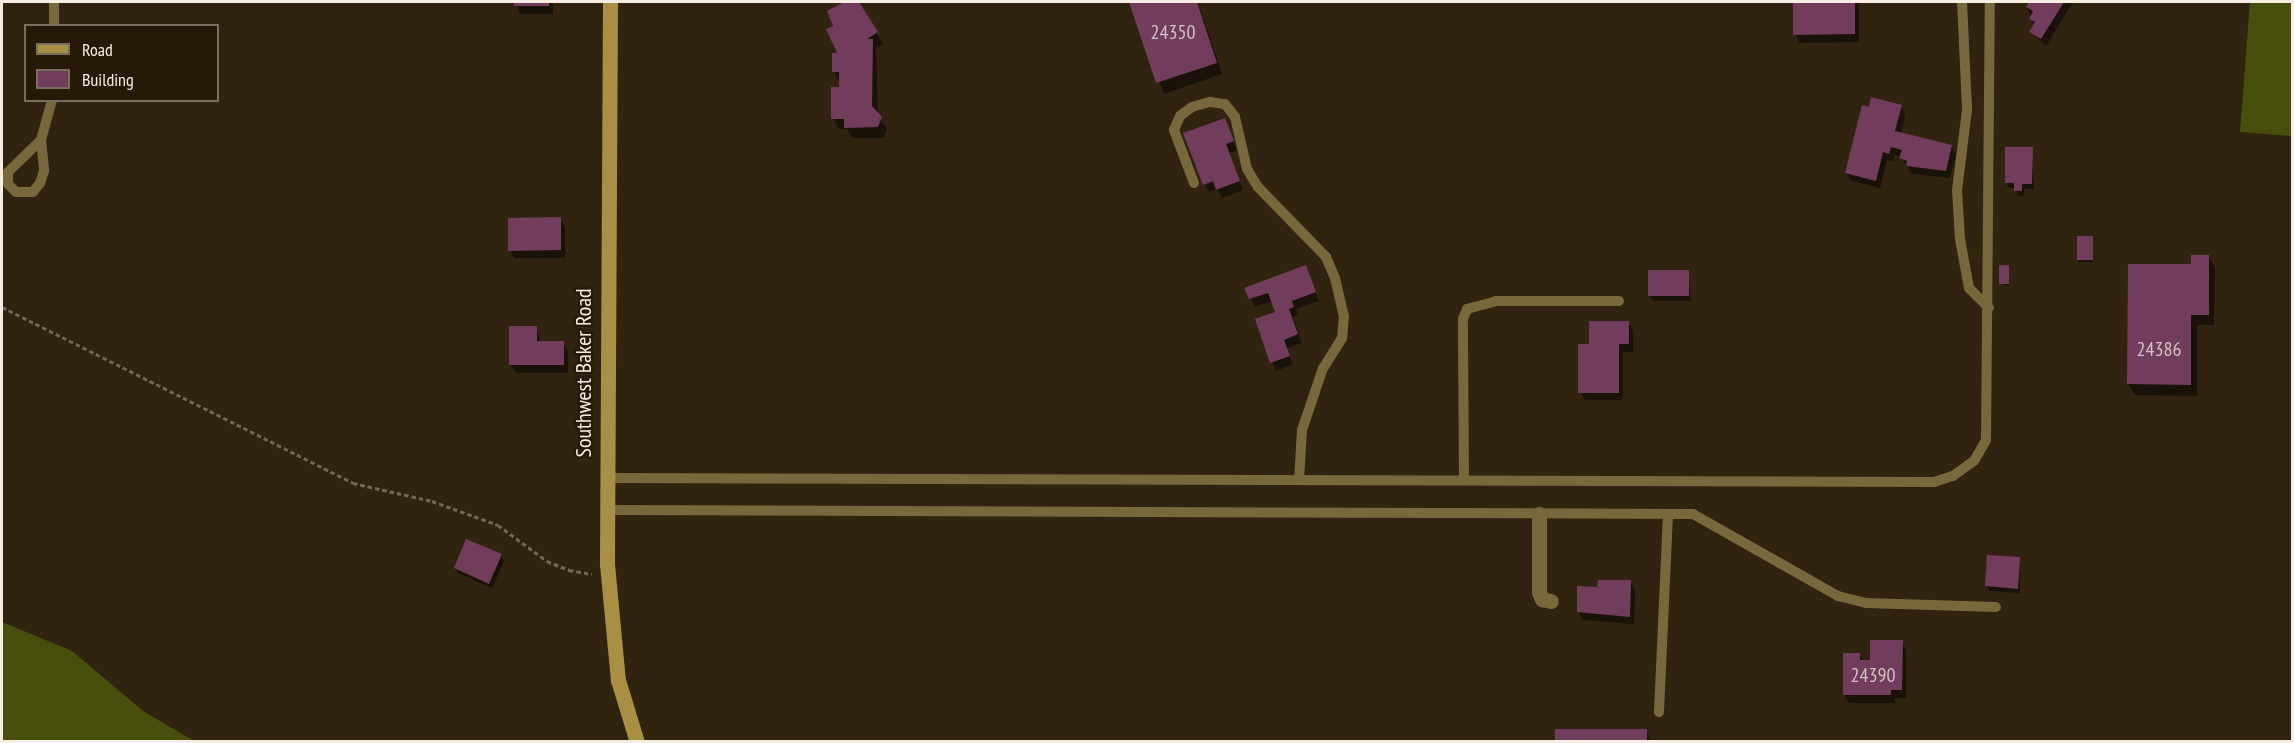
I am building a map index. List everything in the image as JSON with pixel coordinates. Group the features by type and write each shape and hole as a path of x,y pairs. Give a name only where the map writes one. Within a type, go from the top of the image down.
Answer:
{"main road":[{"name":"Southwest Baker Road","path":"610,2 608,574 618,680 637,741"}],"street":[{"path":"1539,514 1539,592 1542,599 1551,601"}],"lane":[{"path":"54,2 54,24"},
{"path":"1962,2 1967,110 1957,190 1960,239 1969,288 1989,308"},
{"path":"607,478 1934,482 1953,476 1974,460 1986,440 1990,2"},
{"path":"41,140 8,172 8,184 16,192 33,192 40,183 44,171 41,140 51,102"},
{"path":"1194,183 1174,130 1180,116 1192,107 1210,102 1225,104 1235,117 1247,169 1258,187 1326,257 1335,278 1344,316 1342,338 1323,368 1302,430 1299,480"},
{"path":"1464,480 1463,319 1467,309 1496,301 1620,301"},
{"path":"607,510 1693,514 1719,526 1838,596 1866,603 1996,607"},
{"path":"1659,712 1668,514"}],"path":[{"path":"2,307 353,483 432,501 498,525 547,561 569,570 608,574"}],"green space":[{"path":"2250,2 2292,2 2292,136 2240,132"},
{"path":"2,622 72,651 143,711 194,741 2,741"}],"building":[{"path":"514,2 549,2 549,6 514,6"},
{"path":"844,2 859,2 878,32 867,39 873,39 872,106 882,117 878,127 844,128 844,119 831,119 831,87 839,87 839,72 832,72 832,53 837,53 826,29 833,26 827,11"},
{"path":"1129,2 1197,2 1217,63 1156,83"},
{"path":"1793,2 1855,2 1855,34 1793,35"},
{"path":"2029,2 2064,2 2041,39 2029,32 2035,22 2029,19 2033,11 2026,7"},
{"path":"1871,97 1902,105 1895,131 1952,145 1946,171 1906,166 1907,161 1899,158 1902,150 1891,147 1889,154 1883,152 1876,181 1845,173 1862,105 1869,107"},
{"path":"1225,118 1234,141 1226,144 1240,181 1216,190 1213,181 1203,185 1183,133"},
{"path":"2005,147 2033,147 2032,184 2022,184 2022,191 2014,191 2014,183 2005,183"},
{"path":"561,217 561,250 508,251 508,218"},
{"path":"2077,236 2093,236 2093,260 2077,260"},
{"path":"2191,255 2209,255 2209,315 2191,315 2191,385 2127,384 2128,264 2191,264"},
{"path":"1306,265 1316,292 1292,301 1294,307 1289,309 1298,334 1284,340 1290,356 1270,363 1255,319 1275,312 1268,293 1249,299 1244,288"},
{"path":"1999,265 2009,265 2009,284 1999,284"},
{"path":"1648,270 1689,270 1689,296 1648,296"},
{"path":"1589,321 1629,321 1629,344 1619,344 1619,393 1578,393 1578,344 1589,344"},
{"path":"509,326 537,326 537,341 564,341 564,365 509,365"},
{"path":"466,539 502,554 489,584 454,568"},
{"path":"1987,555 2020,557 2018,589 1985,586"},
{"path":"1598,580 1631,580 1630,617 1577,612 1577,586 1597,587"},
{"path":"1870,640 1903,640 1902,690 1891,690 1891,695 1843,695 1843,653 1860,653 1860,660 1870,660"},
{"path":"1555,729 1647,729 1647,742 1555,742"}]}
